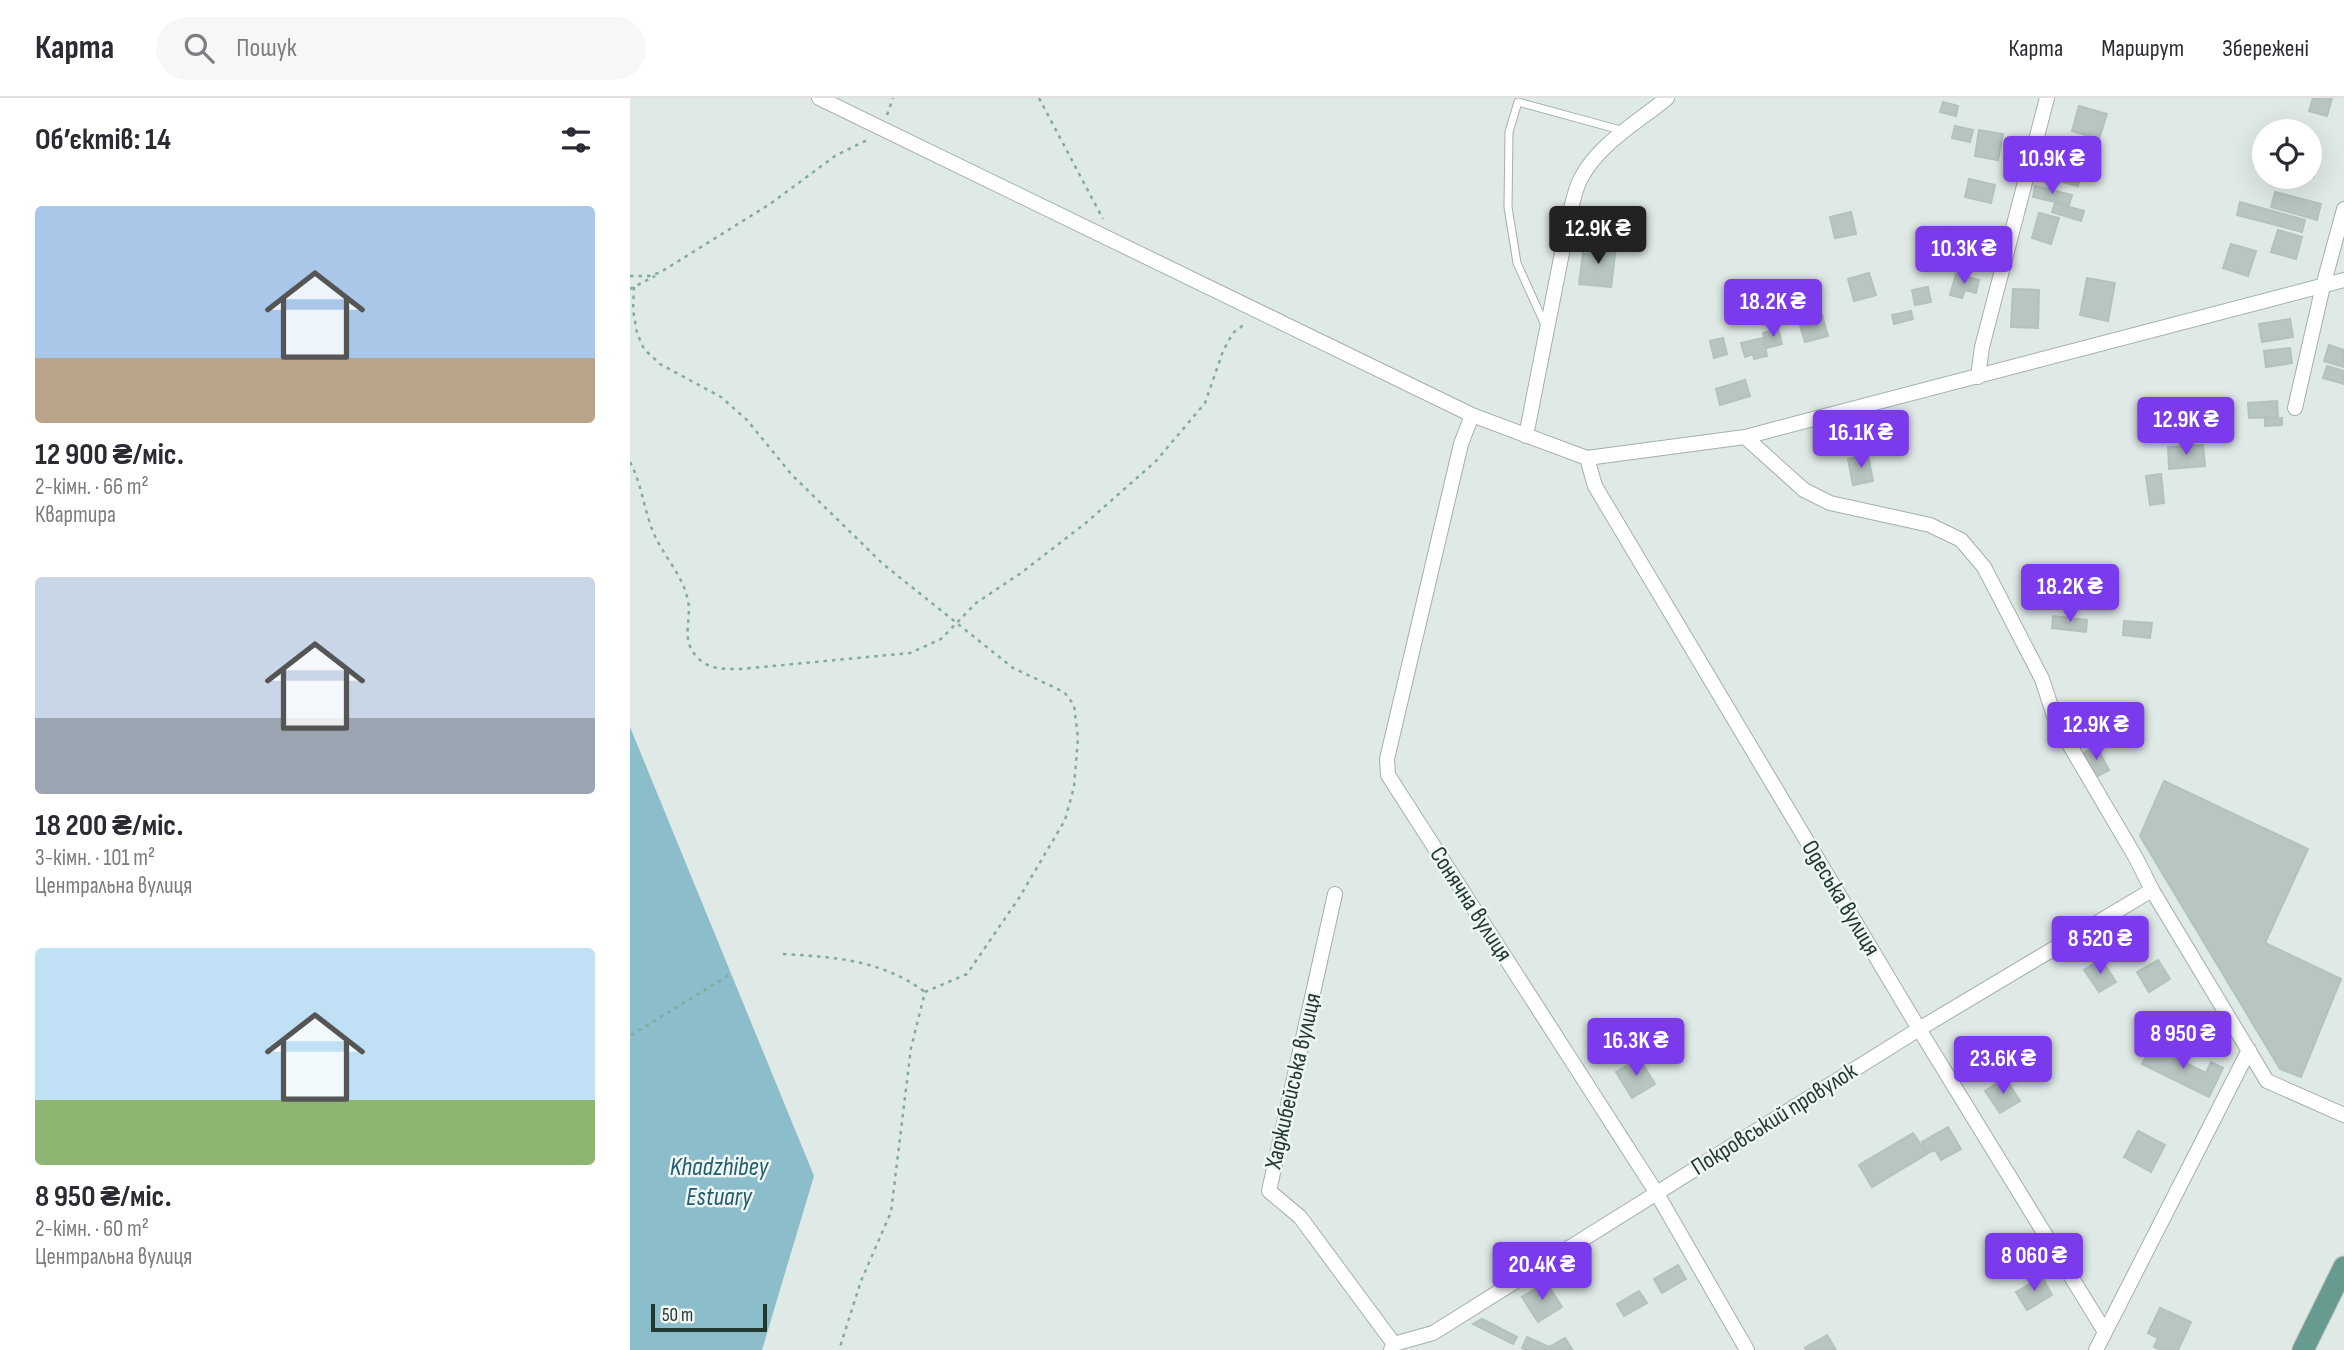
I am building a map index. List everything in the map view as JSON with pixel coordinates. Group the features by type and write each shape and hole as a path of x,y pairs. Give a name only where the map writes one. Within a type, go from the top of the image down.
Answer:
{"main road":[{"path":"2303,1350 2344,1267"}],"street":[{"path":"819,98 1472,415 1587,458 1745,437 2344,280"},
{"path":"1526,436 1578,183 1590,162 1667,98"},
{"path":"1978,377 1982,347 2047,98"},
{"path":"2295,408 2344,209"},
{"name":"Сонячна вулиця","path":"1472,415 1461,444 1387,759 1388,775 1657,1192 1746,1350"},
{"path":"1745,437 1804,490 1830,503 1930,525 1961,540 1984,567 2042,679 2056,722 2152,890 2267,1081 2344,1115"},
{"name":"Одеська вулиця","path":"1587,458 1595,486 1919,1029 2105,1332"},
{"name":"Покровський провулок","path":"1393,1347 1433,1333 1919,1029 2152,890"},
{"name":"Хаджибейська вулиця","path":"1335,894 1269,1191 1300,1217 1393,1347"},
{"path":"2096,1350 2249,1050"}],"lane":[{"path":"1547,329 1517,262 1508,206 1509,132 1518,102 1625,131"}],"path":[{"path":"1039,98 1116,243"},
{"path":"881,130 835,156 770,204 632,288 633,310 636,333 644,349 660,364 720,397 747,420 792,475 883,564 1013,668 1064,692 1074,705 1078,738 1074,787 1065,820 1019,898 967,974 925,992"},
{"path":"630,276 649,276 661,272"},
{"path":"630,462 654,534 687,593 689,605 686,638 689,648 707,666 741,669 910,653 940,639 976,603 1021,573 1087,522 1156,461 1206,403 1223,351 1233,333 1244,324 1266,315"},
{"path":"783,954 861,961 909,980 925,992"},
{"path":"631,1035 731,974"},
{"path":"839,1350 861,1281 891,1212 911,1048 925,992"}],"water":[{"name":"Khadzhibey Estuary","path":"630,727 814,1176 762,1350 630,1350"}],"building":[{"path":"2313,98 2332,98 2327,116 2309,111"},
{"path":"1943,102 1958,106 1956,116 1940,112"},
{"path":"2079,106 2107,114 2099,139 2072,131"},
{"path":"1955,126 1973,130 1970,142 1952,138"},
{"path":"1979,130 2003,134 1998,160 1975,156"},
{"path":"2063,148 2087,154 2078,186 2055,180"},
{"path":"1969,179 1995,185 1991,203 1965,197"},
{"path":"2035,186 2072,195 2069,205 2033,197"},
{"path":"2275,192 2321,204 2317,220 2271,207"},
{"path":"2240,202 2305,220 2302,232 2237,215"},
{"path":"2055,203 2084,211 2081,221 2052,212"},
{"path":"1851,212 1856,234 1835,238 1830,217"},
{"path":"2039,213 2059,218 2051,244 2032,238"},
{"path":"1952,227 1986,235 1981,257 1946,248"},
{"path":"2278,230 2302,237 2296,259 2271,252"},
{"path":"1590,244 1616,247 1611,287 1579,284 1583,253 1589,254"},
{"path":"2231,244 2256,251 2248,276 2223,268"},
{"path":"1869,273 1876,295 1854,301 1848,279"},
{"path":"1956,274 1979,280 1976,293 1965,290 1962,298 1950,295"},
{"path":"2087,278 2115,283 2108,321 2080,315"},
{"path":"1928,287 1931,302 1915,305 1912,290"},
{"path":"2013,289 2039,290 2038,328 2011,327"},
{"path":"1911,311 1913,319 1894,324 1892,315"},
{"path":"1822,315 1828,336 1805,342 1799,322"},
{"path":"2290,319 2293,337 2262,342 2259,324"},
{"path":"1778,329 1782,344 1767,348 1763,333"},
{"path":"1723,338 1727,354 1714,358 1710,341"},
{"path":"1763,338 1767,356 1754,359 1753,354 1745,357 1741,343"},
{"path":"2329,345 2344,350 2344,367 2324,361"},
{"path":"2290,348 2292,363 2266,367 2264,351"},
{"path":"2327,366 2344,371 2344,384 2323,378"},
{"path":"1745,380 1750,396 1720,405 1716,389"},
{"path":"2277,401 2278,417 2249,418 2248,403"},
{"path":"2282,418 2282,425 2265,426 2265,419"},
{"path":"2203,445 2205,466 2169,469 2168,447"},
{"path":"1868,455 1873,481 1853,485 1848,459"},
{"path":"2161,474 2164,503 2150,505 2146,476"},
{"path":"2065,569 2090,571 2087,607 2062,605"},
{"path":"2053,616 2087,620 2086,632 2052,628"},
{"path":"2124,621 2152,623 2150,638 2123,635"},
{"path":"2096,746 2109,770 2096,777 2084,753"},
{"path":"2164,781 2308,849 2265,943 2341,979 2301,1077 2280,1069 2140,836"},
{"path":"2101,959 2116,982 2099,992 2084,970"},
{"path":"2158,960 2170,979 2149,992 2137,972"},
{"path":"2151,1046 2206,1073 2211,1062 2223,1068 2209,1097 2142,1064"},
{"path":"1639,1058 1655,1084 1632,1098 1616,1072"},
{"path":"2005,1078 2020,1101 2000,1113 1985,1091"},
{"path":"1948,1127 1961,1149 1941,1160 1935,1150 1928,1153 1922,1142"},
{"path":"2138,1131 2165,1145 2151,1172 2124,1157"},
{"path":"1913,1133 1927,1154 1872,1187 1859,1165"},
{"path":"1678,1265 1686,1279 1662,1293 1654,1279"},
{"path":"2042,1277 2052,1295 2027,1310 2016,1292"},
{"path":"1546,1282 1562,1307 1538,1322 1522,1297"},
{"path":"1639,1291 1647,1303 1624,1316 1617,1304"},
{"path":"2160,1308 2191,1322 2178,1350 2161,1350 2154,1347 2158,1338 2148,1333"},
{"path":"1482,1319 1517,1337 1513,1344 1473,1324"},
{"path":"1827,1335 1836,1350 1806,1350 1805,1348"},
{"path":"1527,1337 1549,1347 1565,1338 1572,1349 1527,1350 1522,1348"}]}
